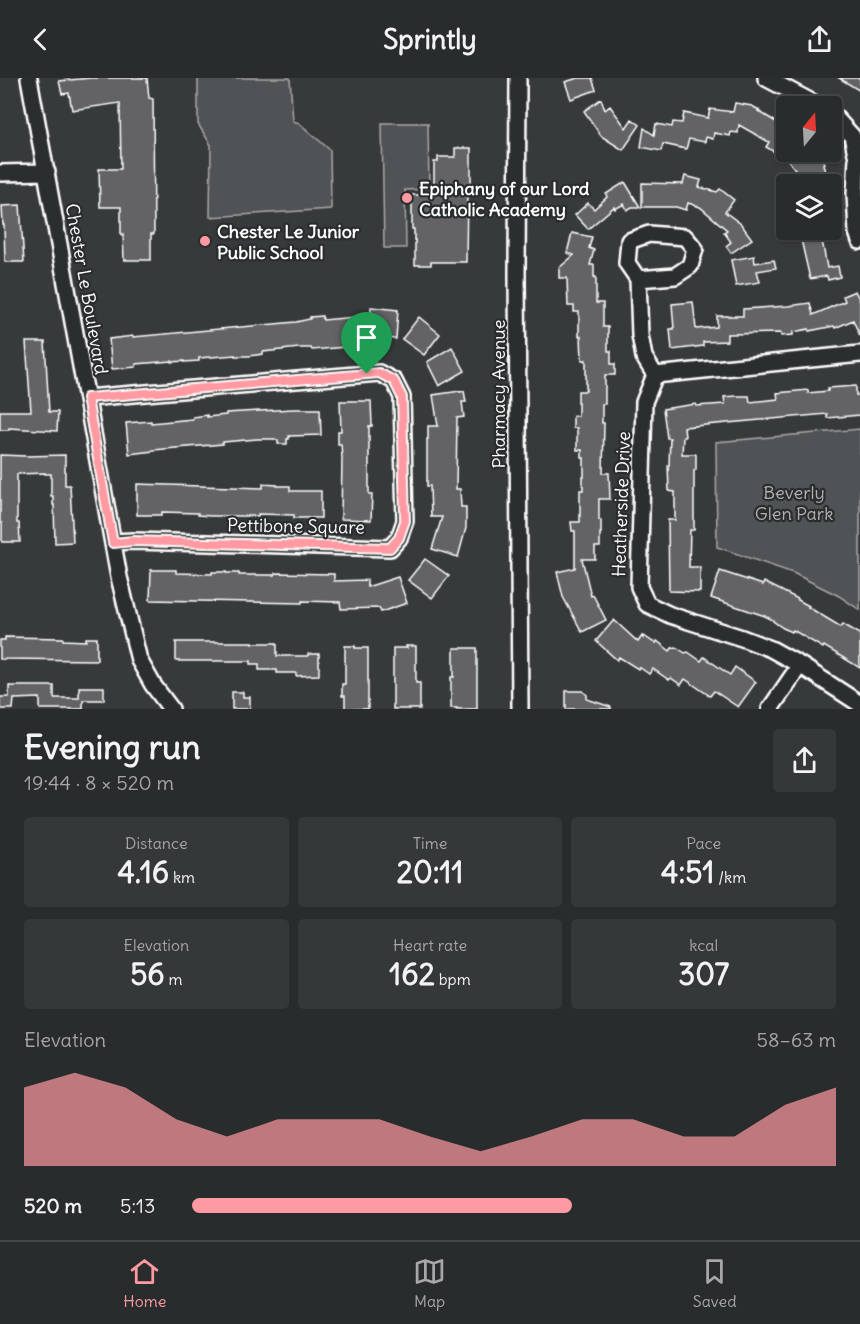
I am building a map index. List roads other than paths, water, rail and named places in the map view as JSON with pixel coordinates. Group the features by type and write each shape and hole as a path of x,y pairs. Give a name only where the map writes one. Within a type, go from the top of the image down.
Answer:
{"street":[{"name":"Chester Le Boulevard","path":"29,78 119,577 139,660 153,685 171,709"},
{"name":"Pharmacy Avenue","path":"518,78 520,709"},
{"path":"766,78 800,96"},
{"path":"842,125 852,136 857,158 855,194 857,232 860,241"},
{"path":"0,173 47,172"},
{"path":"638,279 640,335 644,357 655,375 860,354"},
{"name":"Pettibone Square","path":"87,398 379,373 394,381 402,397 405,521 399,538 390,548 133,541 113,543"},
{"name":"Heatherside Drive","path":"655,375 644,402 639,587 647,604 670,615 742,638 771,650 800,665 860,704"},
{"path":"770,709 800,665"}],"place":[{"name":"Epiphany of our Lord Catholic Academy","path":"407,198"},
{"name":"Chester Le Junior Public School","path":"205,241"}],"park label":[{"name":"Beverly Glen Park","path":"794,502"}]}
